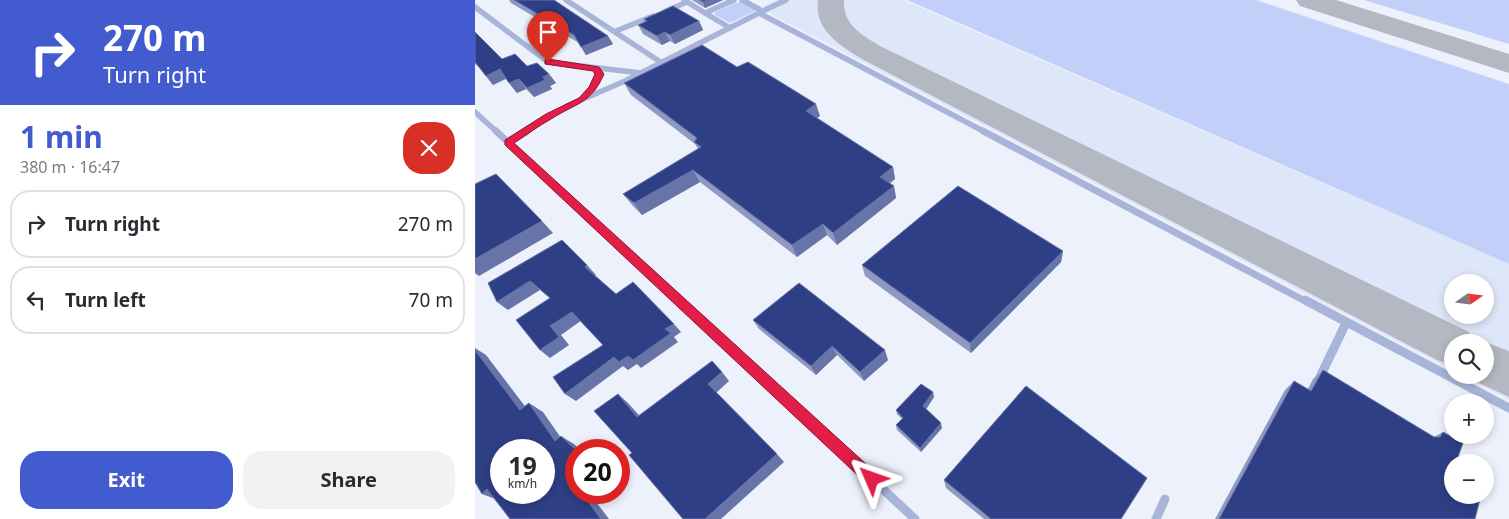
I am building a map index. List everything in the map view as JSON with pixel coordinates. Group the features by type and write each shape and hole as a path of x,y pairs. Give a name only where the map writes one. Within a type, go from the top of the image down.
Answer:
{"lane":[{"path":"566,0 616,31 662,63"},
{"path":"705,13 734,0"},
{"path":"742,0 759,9 759,13 1509,408"},
{"path":"508,143 549,116 642,73 786,0"},
{"path":"616,31 685,1 730,28"},
{"path":"475,7 548,62 642,73"},
{"path":"582,100 597,81 600,74 596,69"},
{"path":"475,112 915,519"},
{"path":"1328,382 1320,377 1347,323"},
{"path":"1155,519 1165,499"}],"shaded area":[{"path":"777,0 903,0 1509,264 1509,400 1478,384 1494,384 1494,334 1444,334 1444,366 759,8"},
{"path":"907,0 1256,0 1509,84 1509,264"},
{"path":"1364,0 1509,0 1509,44"},
{"path":"742,2 757,10 730,23 715,15 715,12"}],"building":[{"path":"514,0 554,0 608,36 581,47 574,35"},
{"path":"673,6 699,21 670,35 665,32 657,36 638,25 647,21 644,19"},
{"path":"475,32 502,59 515,54 527,66 537,63 549,74 543,77 545,80 527,88 519,79 509,83 500,69 486,76 475,62"},
{"path":"702,45 737,67 748,62 816,104 806,111 893,167 880,177 894,186 833,233 823,224 792,245 693,170 634,203 623,194 701,147 694,142 697,138 624,83"},
{"path":"496,174 542,221 475,259 475,184"},
{"path":"958,186 1063,251 970,343 862,265"},
{"path":"562,240 587,265 585,267 616,294 633,282 674,324 665,329 671,333 633,360 628,356 619,362 614,357 565,394 553,377 603,345 572,312 550,326 559,337 540,350 516,320 550,298 530,281 497,302 488,283"},
{"path":"799,283 885,350 860,372 832,346 811,366 753,320"},
{"path":"475,350 520,410 529,403 554,439 490,439 490,493 487,489 482,494 475,482"},
{"path":"712,361 722,372 708,384 777,454 705,519 683,519 630,456 632,453 630,451 630,439 619,439 594,411 618,394 637,417"},
{"path":"1323,370 1434,437 1440,437 1444,433 1444,444 1463,444 1459,454 1444,454 1444,504 1479,504 1475,519 1219,519 1294,381 1311,391"},
{"path":"921,384 933,392 923,406 941,423 920,448 896,425 903,418 896,410"},
{"path":"1026,386 1147,478 1121,519 991,519 944,480"},
{"path":"561,436 565,440 565,504 590,504 601,519 510,519 498,504 555,504 555,441"}],"taxiway":[{"path":"831,0 832,18 841,32 870,52 1444,341"},
{"path":"1309,0 1509,64"},
{"path":"1494,368 1509,375"}],"route":[{"path":"548,62 596,69 600,74 593,88 582,100 549,116 508,143 872,479"}]}
